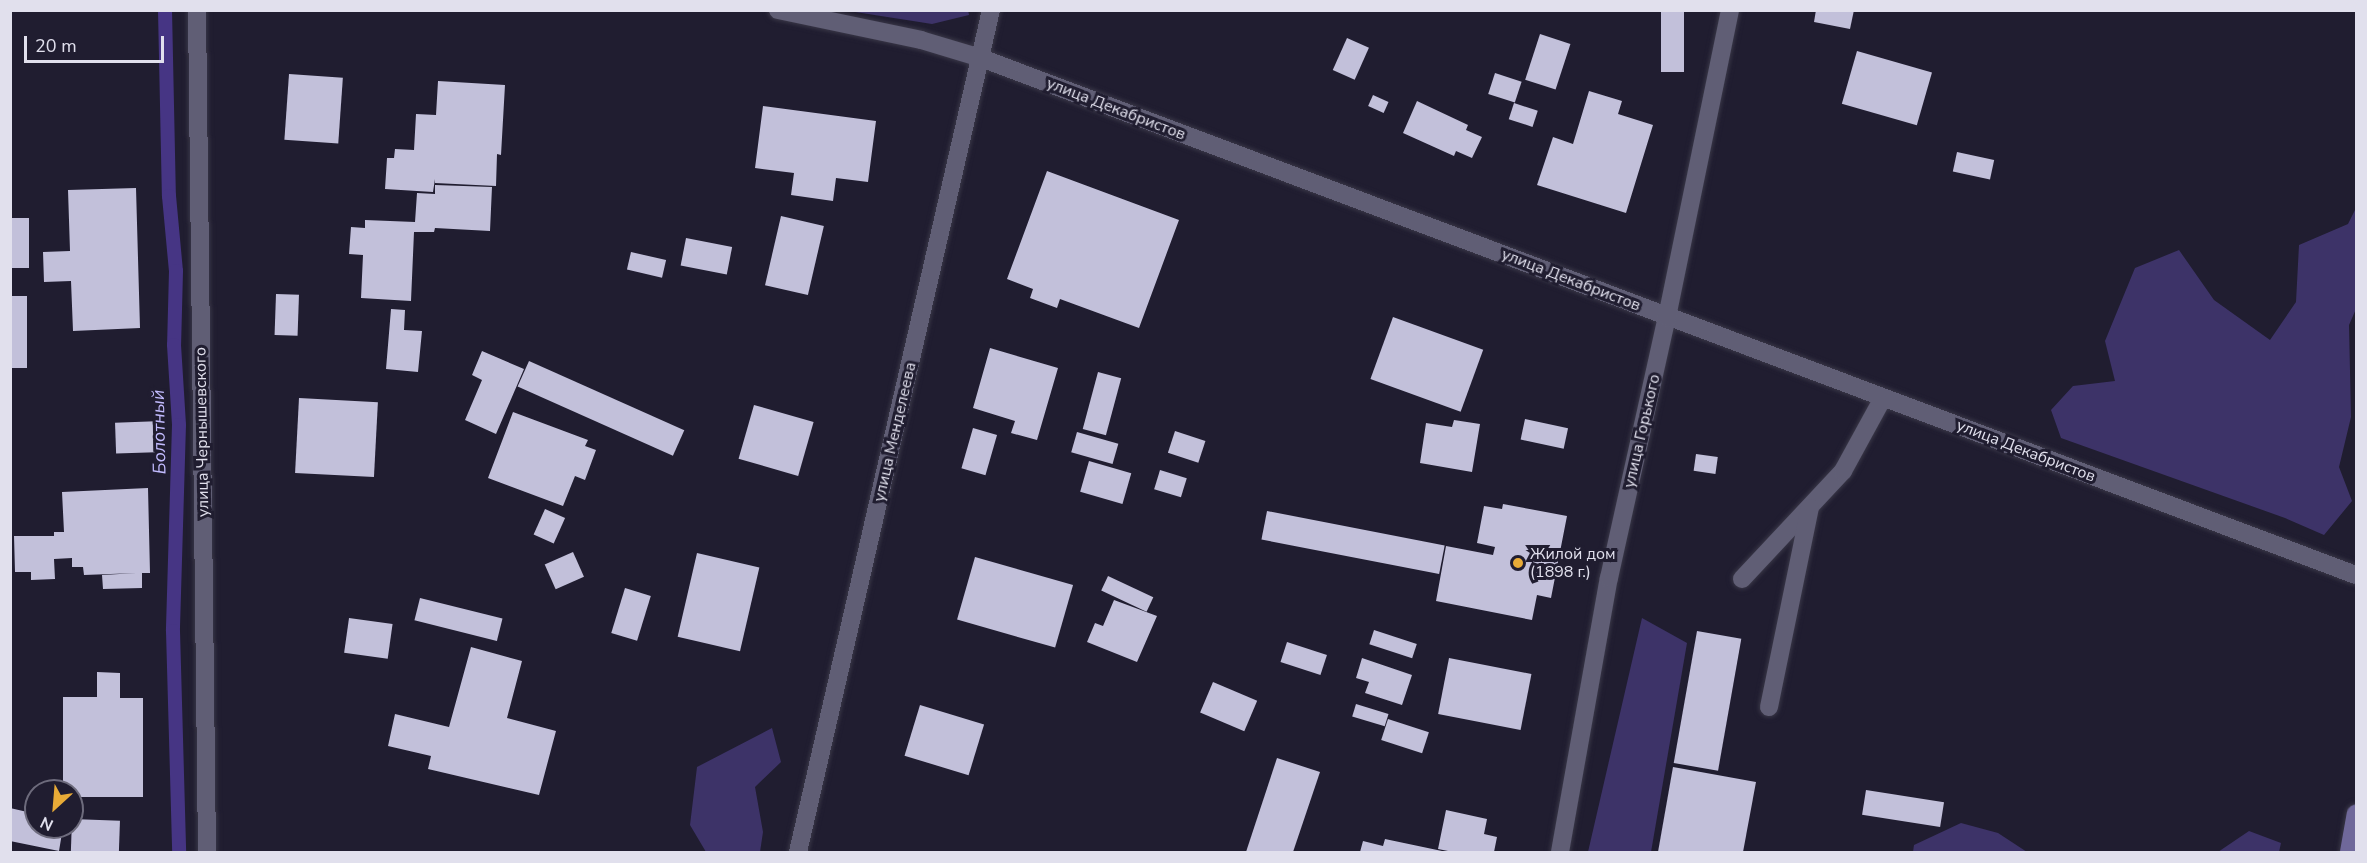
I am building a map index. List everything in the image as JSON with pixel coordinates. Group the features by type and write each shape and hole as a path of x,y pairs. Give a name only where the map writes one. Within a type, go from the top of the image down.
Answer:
{"main road":[{"path":"2349,852 2356,814"}],"street":[{"name":"улица Чернышевского","path":"196,10 207,852"},
{"name":"улица Декабристов","path":"778,10 921,40 981,58 2356,575"},
{"name":"улица Менделеева","path":"798,852 991,10"},
{"name":"улица Горького","path":"1560,852 1609,578 1667,317 1730,10"},
{"path":"1742,579 1843,471 1883,398"},
{"path":"1769,707 1810,506"}],"shaded area":[{"path":"968,10 969,15 932,24 849,11"},
{"path":"2356,208 2356,309 2349,325 2351,417 2339,467 2352,501 2324,535 2285,518 2061,438 2051,410 2073,386 2115,381 2105,341 2135,268 2179,250 2214,300 2270,340 2296,302 2299,245 2348,224"},
{"path":"1642,618 1687,643 1651,852 1588,852"},
{"path":"772,728 781,762 755,787 763,832 760,852 706,852 690,825 697,767"},
{"path":"1961,823 1998,833 2027,852 1913,852 1914,845"},
{"path":"2249,831 2281,843 2279,852 2218,852"}],"building":[{"path":"1661,10 1684,10 1684,72 1661,72"},
{"path":"1816,10 1854,10 1850,29 1814,22"},
{"path":"1540,34 1570,44 1556,90 1525,80"},
{"path":"1347,38 1369,48 1355,80 1333,70"},
{"path":"1857,51 1932,72 1917,125 1842,104"},
{"path":"1495,73 1522,82 1515,103 1488,94"},
{"path":"289,74 343,78 338,144 284,140"},
{"path":"438,81 505,85 501,155 497,154 496,186 435,183 435,179 433,192 385,189 387,158 394,158 395,149 414,150 416,114 436,115"},
{"path":"1589,91 1622,101 1618,114 1653,125 1626,213 1537,185 1553,137 1573,144"},
{"path":"1373,95 1389,102 1384,113 1368,106"},
{"path":"1417,101 1468,125 1466,130 1482,137 1472,158 1456,151 1454,156 1403,133"},
{"path":"1514,103 1538,111 1533,127 1509,119"},
{"path":"763,106 876,121 868,182 836,178 833,201 791,195 794,173 755,168"},
{"path":"1957,152 1994,160 1990,179 1953,172"},
{"path":"1047,171 1179,220 1139,328 1060,299 1057,308 1030,298 1033,289 1007,279"},
{"path":"435,185 492,187 490,231 435,228 434,232 414,232 411,301 361,298 363,255 349,254 351,227 365,228 365,220 415,222 417,193 435,194"},
{"path":"136,188 140,328 73,331 71,281 44,282 43,252 70,251 68,190"},
{"path":"781,216 824,226 808,295 765,285"},
{"path":"10,218 29,218 29,268 10,268"},
{"path":"686,238 732,247 727,274 681,265"},
{"path":"631,252 666,260 662,278 627,270"},
{"path":"276,294 299,295 298,336 275,335"},
{"path":"10,296 27,296 27,368 10,368"},
{"path":"391,309 405,310 404,330 422,331 418,372 386,369"},
{"path":"1393,317 1483,350 1461,412 1370,379"},
{"path":"990,348 1058,368 1037,440 1011,433 1015,421 973,408"},
{"path":"482,351 524,369 496,434 465,420 482,380 472,375"},
{"path":"529,361 684,430 673,456 518,387"},
{"path":"1098,372 1121,378 1106,435 1083,429"},
{"path":"299,398 378,402 374,477 295,473"},
{"path":"754,405 814,422 798,476 739,459"},
{"path":"513,412 588,440 585,446 596,450 585,480 575,476 563,506 488,478"},
{"path":"1525,419 1568,428 1564,449 1521,440"},
{"path":"1454,420 1480,424 1472,472 1420,463 1426,423 1452,427"},
{"path":"162,421 163,452 116,454 115,423"},
{"path":"973,428 997,435 985,475 961,468"},
{"path":"1175,431 1205,441 1198,463 1168,453"},
{"path":"1077,432 1118,444 1113,464 1071,452"},
{"path":"1696,454 1718,457 1715,474 1694,471"},
{"path":"1089,461 1131,473 1122,504 1080,492"},
{"path":"1160,470 1187,478 1181,497 1154,489"},
{"path":"148,488 150,573 142,573 142,588 103,589 102,575 137,573 84,575 83,567 72,567 72,558 54,559 55,579 31,580 31,572 15,572 14,536 54,536 54,532 64,532 62,492"},
{"path":"1503,504 1567,516 1551,598 1537,595 1532,620 1436,601 1446,546 1493,555 1495,547 1477,543 1484,506 1502,509"},
{"path":"545,509 565,518 554,544 534,535"},
{"path":"1267,511 1445,546 1439,574 1261,539"},
{"path":"573,552 584,577 556,589 545,565"},
{"path":"697,553 759,567 740,651 678,637"},
{"path":"975,557 1073,585 1055,648 957,619"},
{"path":"1108,576 1153,597 1147,612 1101,591"},
{"path":"625,588 651,596 637,641 611,633"},
{"path":"420,598 502,619 497,641 414,620"},
{"path":"1114,600 1157,616 1137,662 1087,642 1095,623 1103,626"},
{"path":"349,618 393,624 388,659 344,653"},
{"path":"1374,630 1417,644 1412,658 1369,644"},
{"path":"1697,631 1741,639 1718,771 1674,763"},
{"path":"1287,642 1327,655 1320,675 1281,662"},
{"path":"471,647 522,661 507,718 556,731 539,795 428,769 431,756 388,746 395,714 449,727"},
{"path":"1362,658 1412,675 1402,705 1365,693 1369,682 1356,678"},
{"path":"1449,658 1531,674 1521,730 1438,714"},
{"path":"97,672 120,673 120,698 143,698 143,797 84,797 84,779 63,779 63,697 97,697"},
{"path":"1213,682 1257,701 1244,731 1200,712"},
{"path":"1356,704 1389,714 1385,726 1352,716"},
{"path":"920,705 984,725 969,775 905,756"},
{"path":"1388,719 1429,732 1422,753 1381,740"},
{"path":"1277,758 1320,772 1293,852 1246,852"},
{"path":"1673,767 1756,782 1743,852 1658,852"},
{"path":"1866,790 1944,802 1940,827 1862,815"},
{"path":"10,808 24,811 24,839 61,839 59,851 10,841"},
{"path":"1446,810 1487,819 1484,834 1497,837 1494,852 1453,852 1438,849"},
{"path":"84,819 120,821 119,852 71,852 71,839 84,839"},
{"path":"1385,839 1442,851 1360,852 1363,841 1383,846"}],"waterway":[{"name":"Болотный","path":"165,10 169,196 176,271 174,345 179,425 173,631 179,852"}],"place":[{"name":"Жилой дом (1898 г.)","path":"1518,563"}]}
